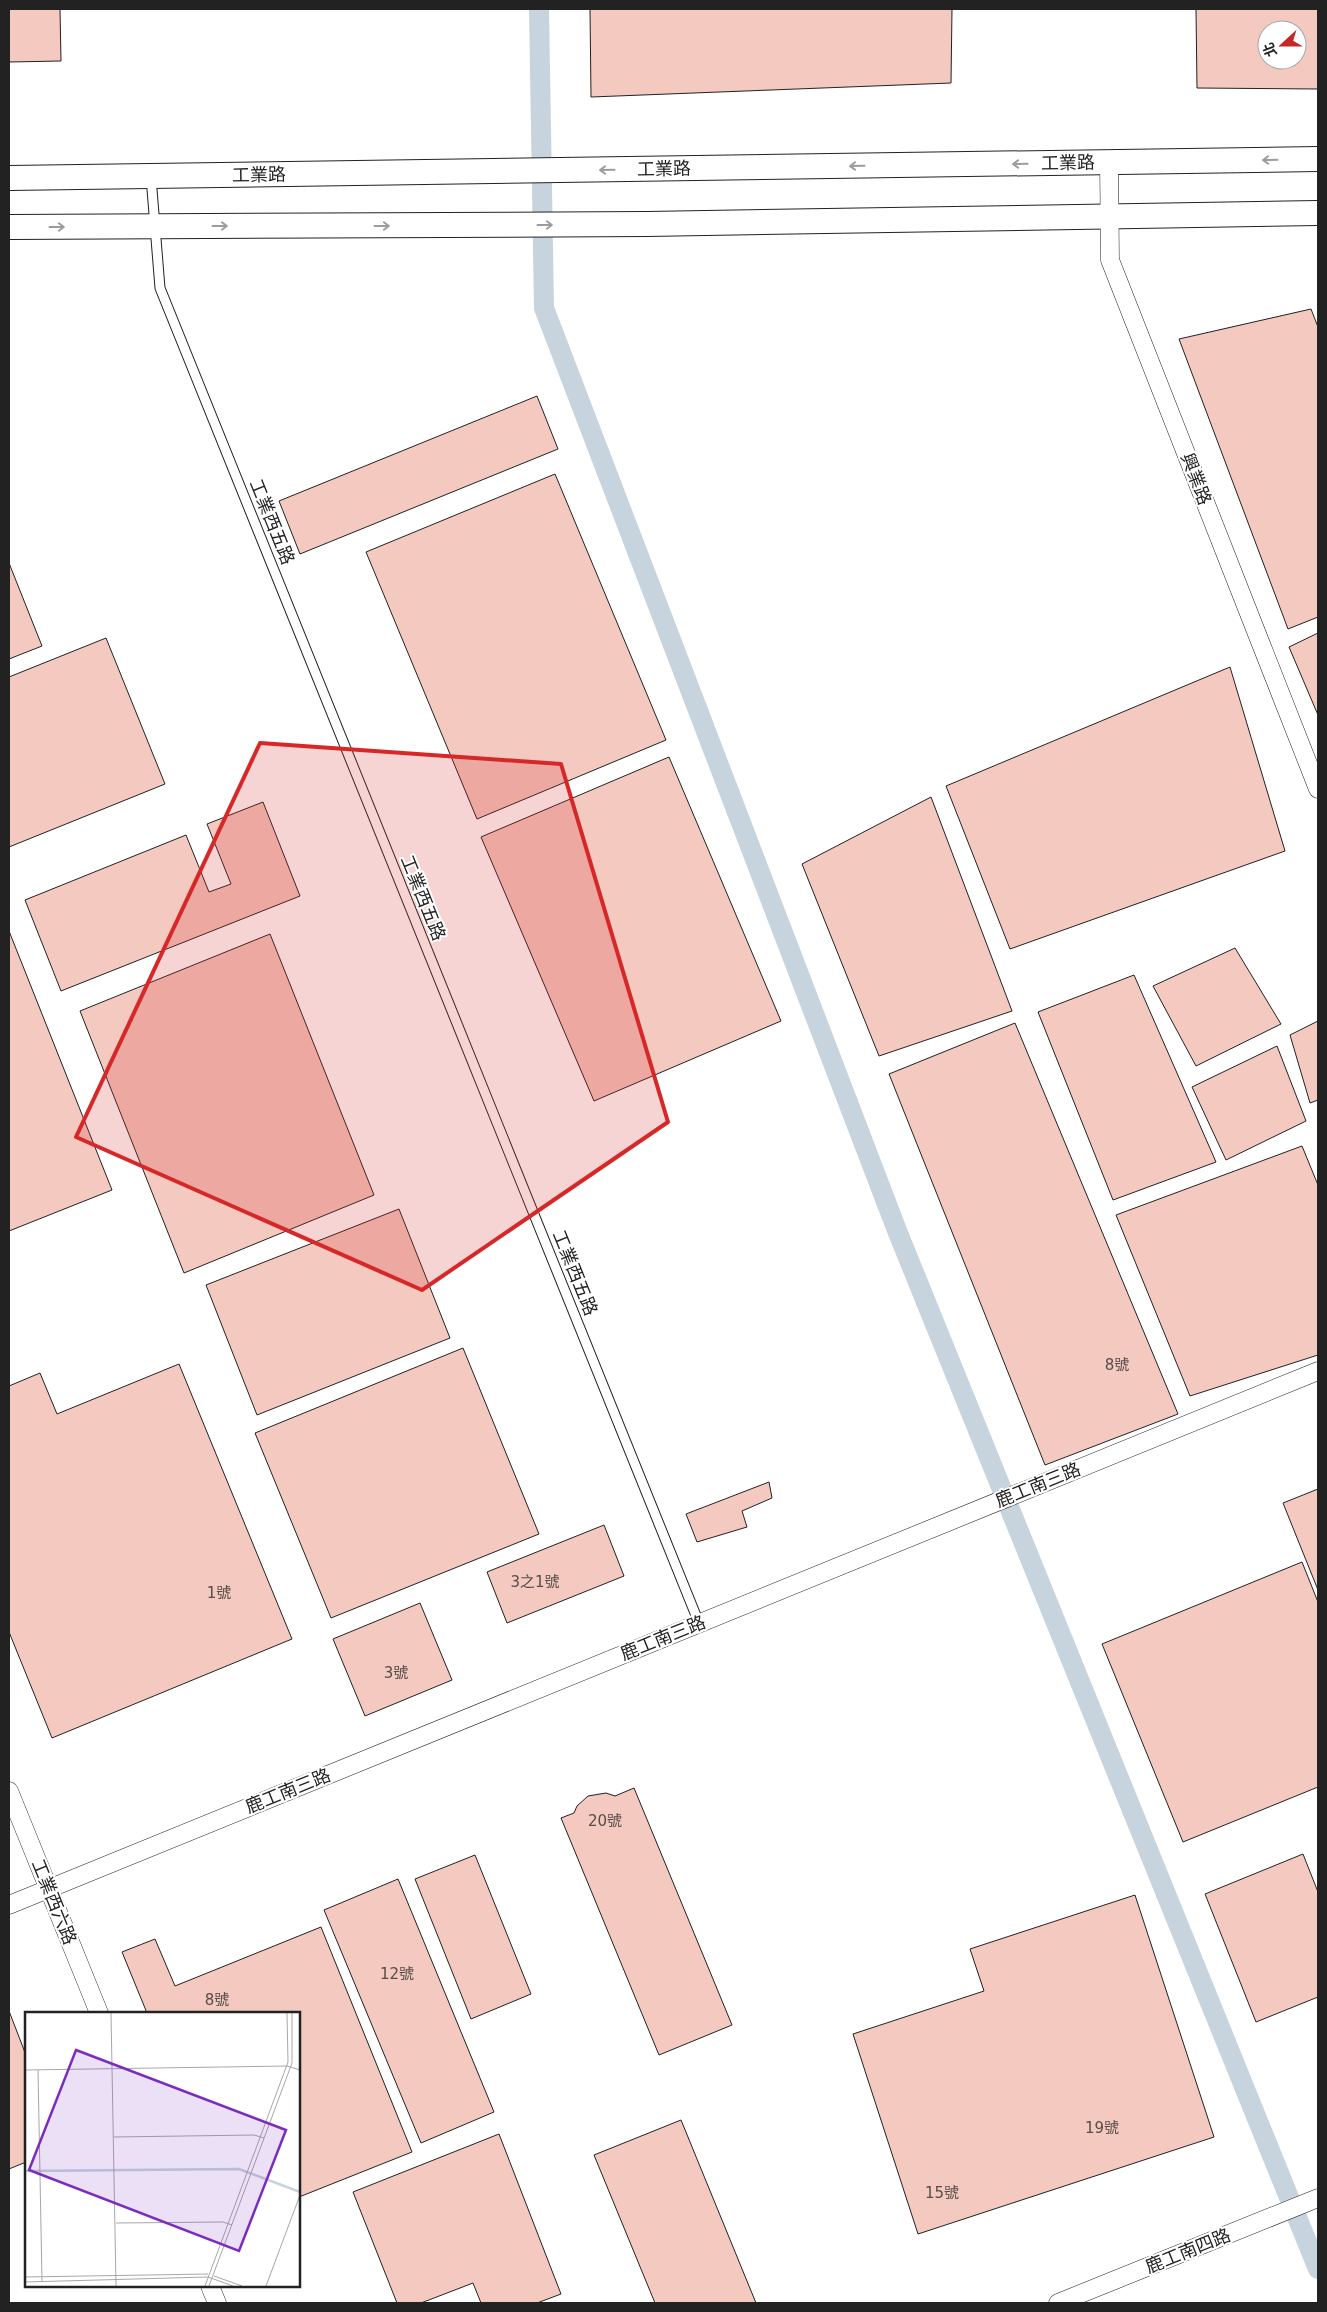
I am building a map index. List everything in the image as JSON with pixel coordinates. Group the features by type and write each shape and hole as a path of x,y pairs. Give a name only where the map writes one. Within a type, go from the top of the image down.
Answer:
{"street":[{"name":"工業路","path":"9,178 1318,159"},
{"name":"興業路","path":"1109,162 1110,260 1318,789"},
{"path":"9,227 637,224 1318,213"},
{"name":"鹿工南三路","path":"9,1905 1318,1371"},
{"name":"工業西六路","path":"9,1791 99,2012"},
{"name":"鹿工南四路","path":"1058,2303 1318,2198"},
{"path":"210,2287 217,2303"}],"lane":[{"name":"工業西五路","path":"151,177 160,288 699,1623"}],"highlighted area":[{"path":"260,743 561,764 668,1122 422,1290 76,1137"}],"building":[{"path":"9,9 60,9 61,61 9,62"},
{"path":"590,9 952,9 951,83 591,97"},
{"path":"1196,9 1318,9 1318,89 1197,88"},
{"path":"1311,309 1318,327 1318,617 1288,629 1179,339"},
{"path":"537,396 558,449 300,554 279,501"},
{"path":"555,474 666,740 477,819 366,552"},
{"path":"9,563 42,646 9,659"},
{"path":"1318,633 1318,715 1289,647"},
{"path":"106,638 165,784 9,847 9,677"},
{"path":"1230,667 1285,851 1010,949 946,786"},
{"path":"669,757 781,1021 594,1101 481,837"},
{"path":"931,797 1012,1011 879,1056 802,864"},
{"path":"263,802 300,896 61,991 25,900 186,835 209,892 231,884 207,824"},
{"path":"9,931 112,1190 9,1231"},
{"path":"270,934 374,1195 184,1273 80,1011"},
{"path":"1235,948 1281,1024 1196,1066 1153,986"},
{"path":"1134,975 1216,1162 1113,1200 1038,1012"},
{"path":"1318,1021 1318,1100 1310,1103 1290,1035"},
{"path":"1015,1023 1178,1414 1045,1465 889,1074"},
{"path":"1277,1046 1306,1121 1226,1160 1192,1087"},
{"path":"1302,1146 1318,1185 1318,1355 1190,1396 1116,1215"},
{"path":"399,1209 450,1338 257,1415 206,1285"},
{"path":"463,1348 539,1534 331,1618 255,1433"},
{"path":"179,1364 292,1639 52,1738 9,1632 9,1386 40,1373 57,1414"},
{"path":"769,1482 772,1498 742,1511 747,1527 697,1542 686,1514"},
{"path":"1318,1489 1318,1590 1283,1503"},
{"path":"604,1525 624,1576 507,1623 487,1572"},
{"path":"1302,1562 1318,1602 1318,1787 1183,1842 1102,1644"},
{"path":"420,1603 452,1680 365,1716 333,1639"},
{"path":"634,1788 732,2025 659,2055 561,1818 574,1813 577,1806 588,1796 606,1793 615,1796"},
{"path":"1303,1854 1318,1892 1318,1997 1256,2022 1205,1894"},
{"path":"475,1855 531,1994 471,2019 415,1879"},
{"path":"398,1879 494,2112 421,2143 324,1910"},
{"path":"1135,1895 1214,2137 918,2234 853,2034 984,1991 970,1949"},
{"path":"321,1927 412,2152 300,2197 300,2012 147,2012 122,1952 155,1939 175,1986"},
{"path":"9,2011 25,2052 25,2162 9,2169"},
{"path":"681,2120 756,2303 655,2303 594,2155"},
{"path":"499,2134 561,2294 537,2303 481,2303 473,2283 421,2303 397,2303 353,2192"}],"waterway":[{"path":"539,9 544,308 898,1233 1318,2269"}]}
